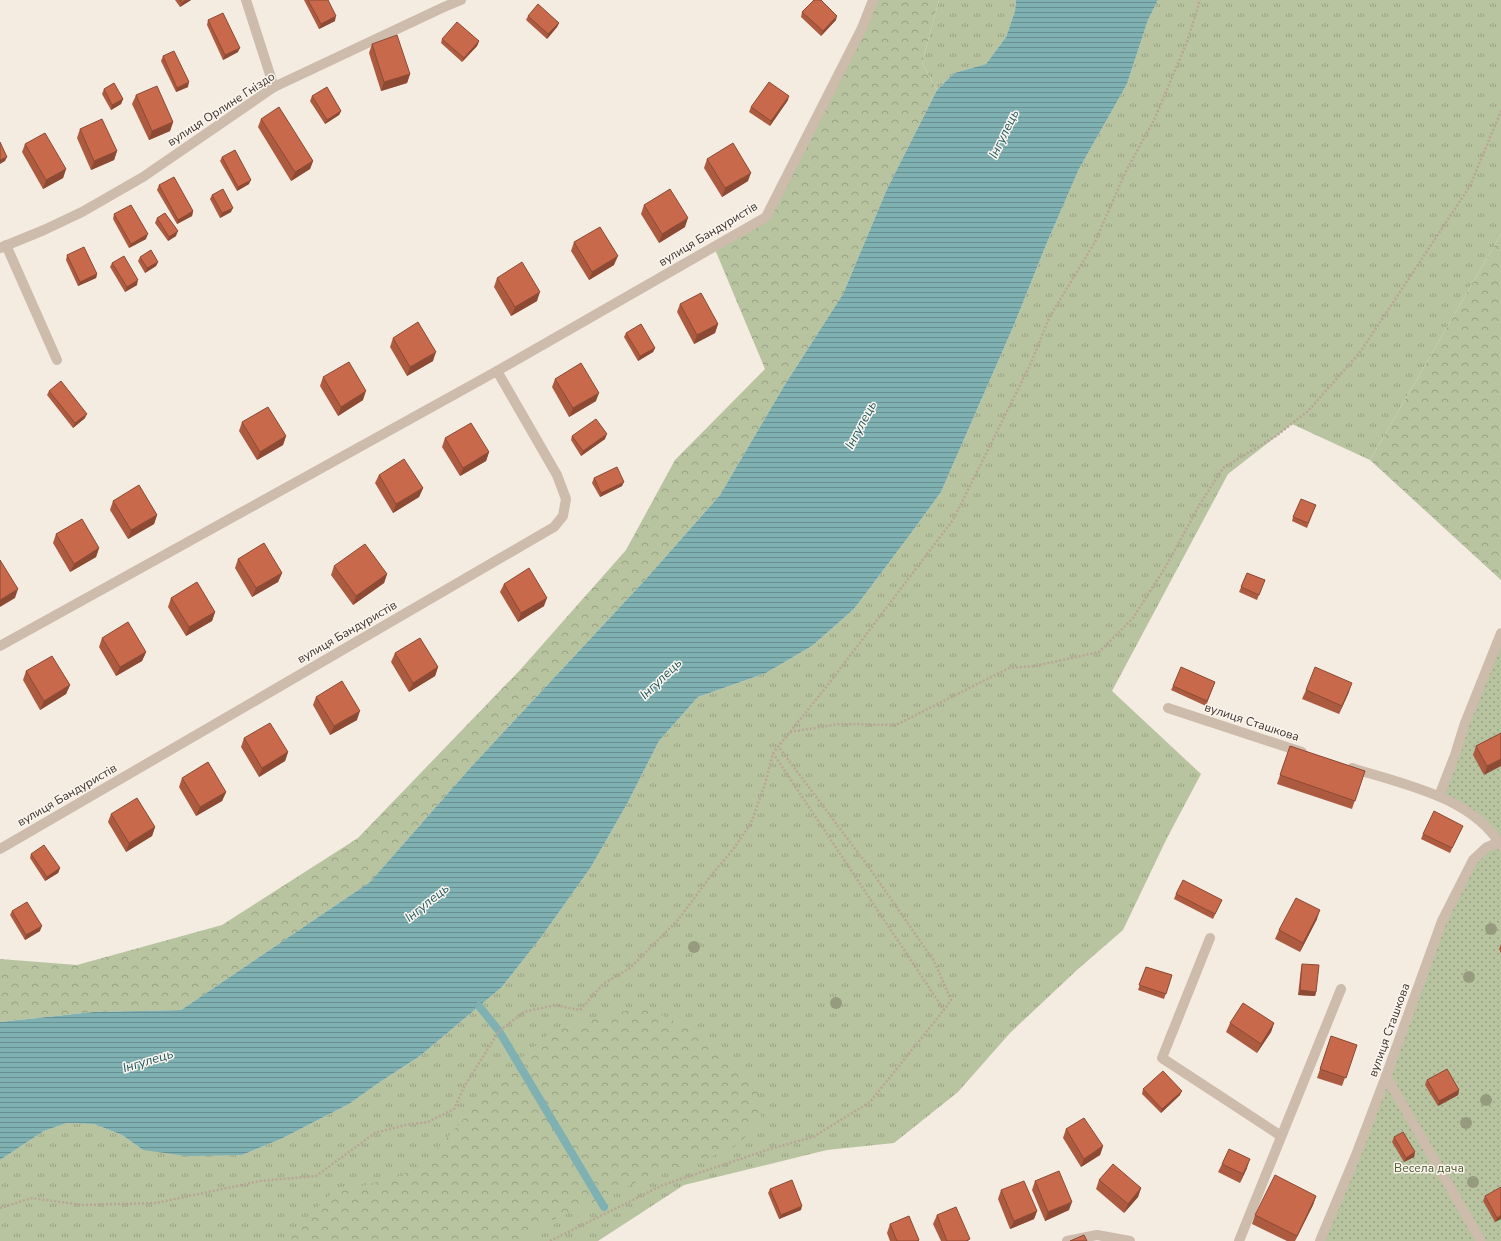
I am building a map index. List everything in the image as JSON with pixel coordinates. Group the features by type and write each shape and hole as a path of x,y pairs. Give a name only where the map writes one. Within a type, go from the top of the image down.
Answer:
{"street":[{"path":"246,0 274,87"},
{"name":"вулиця Орлине Гніздо","path":"3,247 82,212 143,177 274,87 461,0"},
{"name":"вулиця Бандуристів","path":"0,646 496,371 766,217 862,28 873,0"},
{"path":"3,247 57,360"},
{"name":"вулиця Бандуристів","path":"0,849 554,527 563,516 566,500 557,475 496,371"},
{"path":"1439,796 1465,723 1501,632"},
{"name":"вулиця Сташкова","path":"1168,708 1315,756"},
{"name":"вулиця Сташкова","path":"1320,1241 1356,1155 1442,921 1472,860 1486,847 1500,844 1478,818 1439,796 1345,766"},
{"path":"1210,938 1162,1058 1281,1136"},
{"path":"1239,1241 1340,989"},
{"path":"1386,1076 1481,1241"},
{"path":"1066,1241 1097,1235 1130,1241"}],"path":[{"path":"0,1208 32,1198 82,1205 156,1203 260,1181 316,1176 375,1132 405,1125 428,1122 454,1109 464,1087 499,1031 524,1012 555,1005 580,1010 603,984 630,968 678,920 751,823 765,784 772,753 827,686 953,520 1031,364 1049,318 1096,242 1125,173 1155,118 1187,42 1200,0"},
{"path":"789,732 840,724 896,725 1009,668 1035,666 1099,652 1133,618 1166,566 1200,504 1222,468 1276,436 1308,411 1361,351 1470,186 1501,111"},
{"path":"550,1241 663,1185 770,1149 812,1137 870,1102 951,1000 934,961 868,866 778,746"},
{"path":"772,753 944,1010"}],"green space":[{"path":"873,0 939,0 922,63 937,90 887,189 843,294 784,386 720,495 645,580 471,767 370,882 181,1010 93,1012 0,1022 0,959 77,965 222,925 358,838 520,670 626,550 675,460 765,369 714,247 766,217"},
{"path":"939,0 1016,0 1015,11 1006,37 986,64 954,73 937,90 922,63"},
{"path":"1158,0 1501,0 1501,234 1370,460 1292,424 1228,474 1112,691 1201,774 1167,838 1123,930 1077,970 1010,1033 958,1092 894,1143 827,1150 684,1185 598,1241 0,1241 0,1160 44,1131 67,1123 94,1124 122,1135 143,1150 242,1155 281,1139 349,1104 420,1056 502,987 542,936 591,867 628,802 659,741 698,697 766,673 812,646 854,609 941,492 1014,325 1046,245 1079,169 1127,84 1148,20"},
{"path":"1501,234 1501,580 1370,460"},
{"name":"Весела дача","path":"1501,633 1501,1241 1320,1241 1442,921 1473,860 1499,842 1478,818 1439,796"},
{"path":"644,1006 707,1038 757,1087 761,1117 740,1144 699,1162 655,1172 614,1194 550,1221 517,1241 283,1241 331,1194 400,1176 426,1161 505,1073 553,1030"}],"water":[{"name":"Інгулець","path":"1016,0 1158,0 1148,20 1127,84 1079,169 1046,245 1014,325 941,492 854,609 812,646 766,673 698,697 659,741 628,802 591,867 542,936 502,987 420,1056 349,1104 281,1139 242,1155 186,1156 143,1150 122,1135 94,1124 67,1123 44,1131 0,1160 0,1022 93,1012 181,1010 370,882 471,767 645,580 720,495 784,386 843,294 887,189 937,90 954,73 986,64 1006,37 1015,11"}],"building":[{"path":"308,0 328,0 336,16 321,24"},
{"path":"814,0 821,0 837,16 823,31 802,12"},
{"path":"538,4 559,23 548,34 528,16"},
{"path":"223,13 240,48 225,55 208,20"},
{"path":"457,22 479,41 464,58 442,39"},
{"path":"397,35 410,74 384,82 372,44"},
{"path":"174,51 189,82 177,88 163,56"},
{"path":"769,82 789,96 771,121 751,107"},
{"path":"114,83 123,99 112,105 104,89"},
{"path":"157,86 173,122 152,131 136,95"},
{"path":"327,87 341,111 327,120 312,96"},
{"path":"279,107 313,161 295,172 261,119"},
{"path":"102,119 117,151 94,161 80,129"},
{"path":"45,133 66,169 46,180 25,144"},
{"path":"0,142 7,157 0,160"},
{"path":"733,143 751,173 725,188 707,159"},
{"path":"235,150 251,180 238,187 222,157"},
{"path":"174,177 193,211 178,220 159,185"},
{"path":"223,189 233,208 222,213 212,195"},
{"path":"670,189 688,218 662,234 644,205"},
{"path":"131,205 148,234 131,244 114,214"},
{"path":"165,213 178,231 169,237 157,218"},
{"path":"600,227 618,256 592,272 574,242"},
{"path":"84,247 97,274 80,282 67,255"},
{"path":"151,250 158,262 147,268 140,257"},
{"path":"124,256 138,280 127,287 112,263"},
{"path":"522,262 540,292 515,307 497,278"},
{"path":"701,293 718,324 697,335 680,304"},
{"path":"418,322 436,352 410,367 393,338"},
{"path":"641,324 655,348 640,356 626,333"},
{"path":"349,362 366,391 341,407 323,377"},
{"path":"581,363 599,393 573,408 555,379"},
{"path":"61,381 87,414 75,423 49,391"},
{"path":"268,407 286,436 260,452 242,422"},
{"path":"596,419 607,434 583,451 572,436"},
{"path":"471,423 489,452 463,468 445,438"},
{"path":"404,459 423,488 396,504 379,475"},
{"path":"617,467 624,482 601,493 594,478"},
{"path":"139,485 157,515 131,530 113,501"},
{"path":"1301,499 1316,505 1308,523 1293,517"},
{"path":"82,519 99,548 74,564 56,534"},
{"path":"264,543 282,573 256,588 238,559"},
{"path":"365,544 387,574 356,596 334,566"},
{"path":"0,560 18,589 0,600"},
{"path":"529,568 547,598 521,613 504,584"},
{"path":"1247,573 1265,580 1259,595 1241,587"},
{"path":"197,582 215,612 189,627 171,598"},
{"path":"128,622 146,652 120,667 102,638"},
{"path":"420,638 438,667 413,683 395,653"},
{"path":"52,656 70,685 44,701 26,671"},
{"path":"1181,667 1215,682 1207,701 1173,686"},
{"path":"1315,667 1352,683 1342,706 1306,690"},
{"path":"342,681 360,711 334,726 316,697"},
{"path":"270,723 288,752 262,768 244,738"},
{"path":"1501,733 1501,759 1487,766 1476,746"},
{"path":"1290,746 1365,771 1355,801 1280,775"},
{"path":"208,762 226,792 200,807 182,778"},
{"path":"137,798 155,827 129,843 111,814"},
{"path":"1434,811 1463,826 1452,848 1423,834"},
{"path":"44,845 60,868 47,877 31,854"},
{"path":"1183,880 1222,900 1215,914 1176,894"},
{"path":"1296,898 1320,910 1303,943 1279,930"},
{"path":"27,902 42,926 26,935 12,911"},
{"path":"1302,964 1319,965 1316,992 1300,990"},
{"path":"1146,967 1172,975 1166,994 1139,985"},
{"path":"1243,1003 1274,1023 1261,1044 1230,1023"},
{"path":"1331,1036 1357,1045 1346,1078 1320,1069"},
{"path":"1447,1069 1459,1090 1439,1101 1427,1080"},
{"path":"1163,1071 1182,1091 1162,1109 1143,1089"},
{"path":"1084,1118 1103,1146 1084,1159 1066,1129"},
{"path":"1403,1132 1415,1152 1406,1158 1394,1137"},
{"path":"1229,1149 1250,1159 1243,1174 1222,1164"},
{"path":"1113,1164 1141,1188 1128,1204 1099,1180"},
{"path":"1059,1171 1072,1202 1048,1212 1035,1181"},
{"path":"1275,1175 1316,1196 1297,1236 1255,1215"},
{"path":"792,1180 802,1206 781,1215 770,1189"},
{"path":"1024,1181 1037,1211 1014,1221 1001,1190"},
{"path":"1501,1187 1501,1215 1497,1218 1485,1196"},
{"path":"956,1207 970,1239 966,1241 947,1241 937,1215"},
{"path":"909,1216 919,1240 897,1241 890,1224"},
{"path":"1084,1235 1087,1241 1070,1241"}],"waterway":[{"path":"479,1006 499,1031 604,1207"}]}
